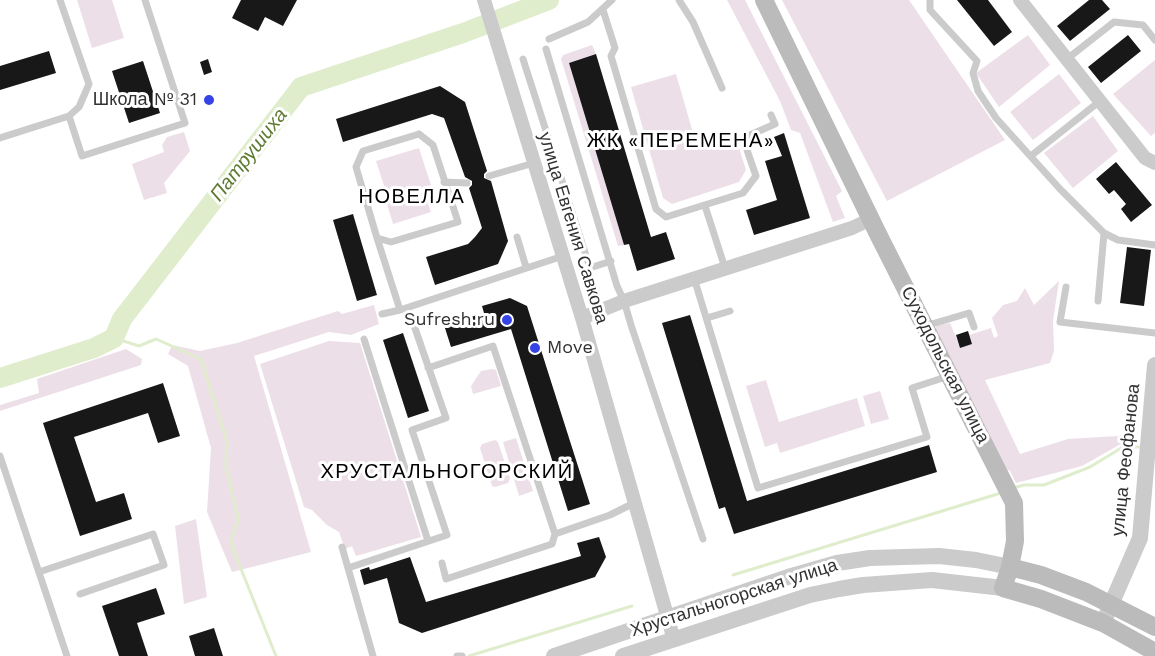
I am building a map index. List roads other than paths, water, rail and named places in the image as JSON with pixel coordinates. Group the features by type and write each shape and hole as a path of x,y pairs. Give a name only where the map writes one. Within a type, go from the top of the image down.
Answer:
{"main road":[{"name":"Суходольская улица","path":"764,0 1014,504 1015,541 1003,588"},
{"name":"Хрустальногорская улица","path":"1010,567 1041,575 1112,604 1155,627"},
{"path":"1003,588 1041,599 1103,623 1155,652"}],"street":[{"name":"улица Евгения Савкова","path":"484,0 582,318 674,640"},
{"path":"1020,0 1145,158 1155,163"},
{"path":"582,318 624,301 852,228 871,219"},
{"name":"улица Феофанова","path":"1103,623 1140,538 1149,462 1155,365"},
{"name":"Хрустальногорская улица","path":"554,656 788,577 837,563 903,556 939,556 1010,567"},
{"name":"Хрустальногорская улица","path":"623,656 810,595 863,585 932,580 1003,588"}],"lane":[{"path":"0,138 69,116 79,106 89,84 60,0"},
{"path":"69,116 82,156 185,123 145,0"},
{"path":"549,39 588,22 612,0"},
{"path":"679,0 693,22 722,88"},
{"path":"930,0 930,10 977,61 973,72 978,91 996,118 1032,155 1060,189 1104,233 1118,240 1155,245"},
{"path":"603,10 615,48 611,56 656,209 666,217 743,193 756,176 747,150 750,135 775,124 771,115"},
{"path":"1065,58 1114,22 1143,25 1155,40"},
{"path":"546,49 617,286 624,301 630,325 703,539"},
{"path":"523,59 590,268 611,261"},
{"path":"1032,155 1100,101"},
{"path":"377,238 391,242 458,222 433,145 419,134 363,151 356,168 377,238 399,310"},
{"path":"489,176 534,163"},
{"path":"444,182 467,183"},
{"path":"705,206 725,268"},
{"path":"1098,301 1104,233"},
{"path":"517,237 526,267"},
{"path":"381,314 408,308 563,256"},
{"path":"694,278 758,488 927,437 912,388 950,376"},
{"path":"1066,287 1060,322 1155,333"},
{"path":"348,568 447,535 412,430 446,418 408,308"},
{"path":"707,318 730,311"},
{"path":"925,326 969,313 974,327"},
{"path":"364,339 428,541"},
{"path":"428,368 493,346 555,534 552,544 446,579 442,563"},
{"path":"0,456 67,656"},
{"path":"555,534 610,515 634,503"},
{"path":"39,572 153,534 164,566 80,594"},
{"path":"342,547 373,656"}],"waterway":[{"name":"Патрушиха","path":"0,378 94,348 114,338 122,319 301,87 463,33 549,0"},
{"path":"114,338 139,346 156,339 201,359 227,442 226,466 238,518 231,544 276,656"},
{"path":"1013,488 1024,485 1044,485 1090,467 1123,447 1141,447"},
{"path":"733,575 1001,493"},
{"path":"469,656 632,606"}],"place":[{"name":"Школа № 31","path":"209,100"},
{"name":"Sufresh.ru","path":"507,320"},
{"name":"Move","path":"535,348"}],"district":[{"name":"ЖК «ПЕРЕМЕНА»","path":"681,141"},
{"name":"НОВЕЛЛА","path":"412,197"},
{"name":"ХРУСТАЛЬНОГОРСКИЙ","path":"447,472"}]}
